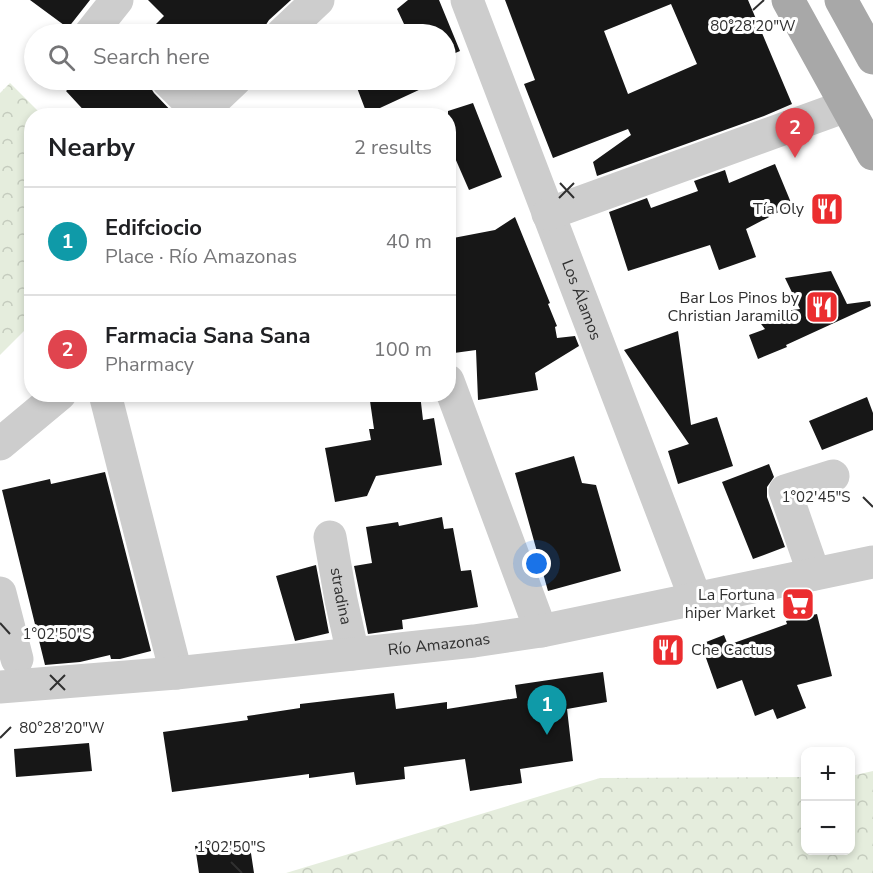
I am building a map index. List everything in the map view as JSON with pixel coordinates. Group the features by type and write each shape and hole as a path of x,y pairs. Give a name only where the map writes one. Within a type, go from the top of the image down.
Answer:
{"main road":[{"path":"788,0 873,154"},
{"path":"841,0 873,58"}],"street":[{"path":"293,24 318,0"},
{"name":"Los Álamos","path":"467,0 696,600"},
{"path":"176,90 193,108"},
{"path":"205,108 224,90"},
{"path":"548,213 846,106"},
{"path":"0,444 50,402"},
{"path":"107,402 176,673"},
{"path":"456,402 540,631"},
{"path":"814,574 784,491 833,476"},
{"name":"stradina","path":"330,537 340,600 353,654"},
{"name":"Río Amazonas","path":"0,687 176,673 474,641 540,631 696,600 873,561"},
{"path":"0,593 17,659"}],"green space":[{"path":"10,83 35,108 24,108 24,331 0,355 0,93"},
{"path":"873,771 873,873 286,873 600,778 801,777 801,855 855,855 855,775"}],"building":[{"path":"30,0 90,0 71,24 63,24"},
{"path":"148,0 291,0 266,24 156,24 164,16"},
{"path":"408,0 439,0 449,24 404,24 397,9"},
{"path":"505,0 748,0 792,104 597,176 593,162 631,135 628,129 553,158 524,84 535,80","holes":["671,4 697,64 628,94 604,31"]},
{"path":"456,41 460,51 456,53"},
{"path":"152,90 168,108 82,108 66,91"},
{"path":"358,90 419,90 380,108 365,108"},
{"path":"473,103 502,177 469,190 456,160 456,108"},
{"path":"775,164 792,205 746,229 756,257 719,270 710,245 628,271 609,212 647,198 651,208 698,191 694,181 725,170 729,183"},
{"path":"515,217 550,303 548,304 557,326 555,327 557,338 575,336 579,346 535,373 538,390 478,400 476,350 456,353 456,237 495,230"},
{"path":"831,271 847,304 870,301 871,306 758,359 749,335 765,329 754,315 800,309 785,278"},
{"path":"678,331 691,425 717,417 733,466 678,484 668,451 689,444 624,350"},
{"path":"867,397 873,413 873,430 822,450 809,421"},
{"path":"370,402 421,402 423,420 434,418 442,465 376,476 367,496 335,502 325,448 371,440 369,429 374,429"},
{"path":"574,456 582,483 596,485 621,571 548,591 515,473"},
{"path":"769,464 774,477 767,487 767,497 785,547 753,559 722,482"},
{"path":"105,472 151,651 120,659 111,659 110,655 80,662 45,665 2,490 50,479 51,484"},
{"path":"442,517 444,529 453,528 461,571 471,570 478,607 402,620 403,629 368,634 354,566 372,563 366,527 398,522 399,526"},
{"path":"316,565 329,633 295,641 276,576"},
{"path":"817,614 832,676 797,685 806,708 777,719 773,709 755,716 742,680 717,689 701,644 724,635 728,645 787,624 786,621"},
{"path":"603,672 607,702 567,709 573,761 520,769 522,783 470,791 465,759 404,767 405,779 356,785 354,772 309,778 309,774 172,792 163,732 248,720 247,716 300,708 300,704 394,693 396,709 447,702 447,709 517,698 515,685"},
{"path":"89,743 92,771 16,777 14,749"},
{"path":"249,840 254,873 199,873 195,846"}],"place":[{"name":"Farmacia Sana Sana","path":"795,158"},
{"name":"Tía Oly","path":"827,209"},
{"name":"Bar Los Pinos by Christian Jaramillo","path":"822,307"},
{"name":"La Fortuna hiper Market","path":"798,604"},
{"name":"Che Cactus","path":"668,650"},
{"name":"Edifciocio","path":"547,735"}]}
